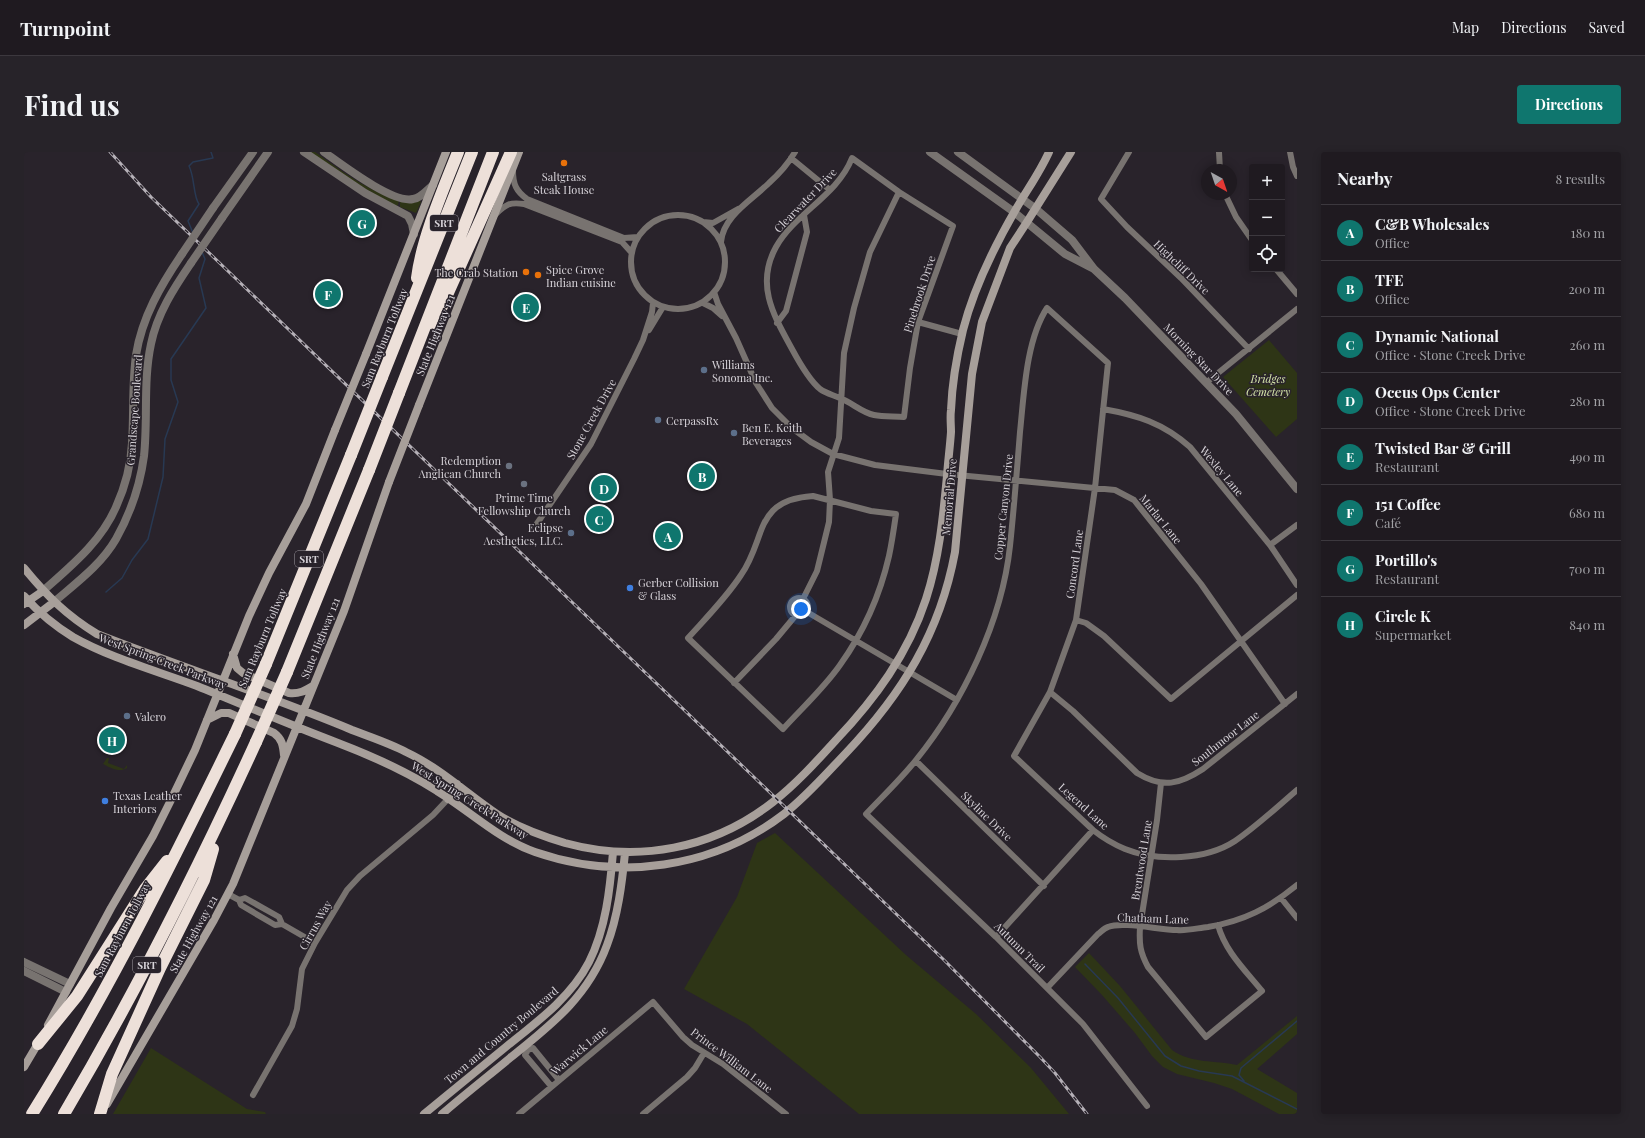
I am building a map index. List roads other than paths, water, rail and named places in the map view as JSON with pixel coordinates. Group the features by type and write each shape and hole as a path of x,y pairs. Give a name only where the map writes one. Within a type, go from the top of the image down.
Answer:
{"highway":[{"path":"416,294 419,260 458,152"},
{"name":"Sam Rayburn Tollway","path":"32,1114 102,994 185,838 235,734 266,664 472,152"},
{"name":"SRT","path":"64,1114 125,1008 180,902 224,813 256,742 287,672 369,470 493,152"},
{"path":"410,363 430,332 511,152"},
{"path":"101,1114 115,1067 160,968 204,880 224,813"},
{"path":"38,1044 77,996 145,889 185,838"}],"main road":[{"path":"24,1067 38,1044 111,908 153,836 195,750 233,654 269,572 306,504 446,152"},
{"name":"State Highway 121","path":"101,1114 214,920 228,894 244,858 284,756 344,611 389,482 519,152"},
{"name":"Memorial Drive","path":"774,801 812,766 855,720 881,688 897,663 915,629 926,598 939,547 951,433 951,408 962,334 977,287 992,252 1050,152"},
{"name":"Memorial Drive","path":"786,813 868,730 893,698 932,631 950,576 958,528 972,374 982,322 1010,248 1071,152"},
{"name":"West Spring Creek Parkway","path":"24,568 54,602 79,623 97,634 223,679 304,710 406,752 441,772 499,815 534,833 565,843 625,853 652,852 678,848 712,836 744,822 774,801"},
{"path":"25,600 43,591"},
{"name":"West Spring Creek Parkway","path":"25,600 72,636 106,653 217,694 349,747 398,769 448,799 476,819 518,845 535,852 577,864 624,868 656,866 689,860 740,842 786,813"},
{"path":"24,625 54,602"},
{"path":"233,654 237,668 243,673 289,693 297,694 313,686"},
{"path":"207,720 221,713 229,714 274,733 280,737 283,744 284,756"},
{"path":"448,799 457,784"},
{"name":"Town and Country Boulevard","path":"424,1114 543,1017 567,993 585,969 601,930 606,911 613,852"},
{"name":"Town and Country Boulevard","path":"440,1114 526,1048 535,1038 556,1021 575,1001 593,974 607,945 618,902 625,853"},
{"path":"585,969 593,974"},
{"path":"528,1029 535,1038"}],"street":[{"name":"Grandscape Boulevard","path":"43,591 80,558 94,543 116,508 123,490 132,449 134,375 140,335 155,297 182,254 252,152"},
{"name":"Grandscape Boulevard","path":"54,602 90,572 115,540 133,504 139,484 144,451 146,383 151,343 165,304 191,263 268,152"},
{"path":"304,152 364,193 408,216 412,224 414,234"},
{"path":"324,152 369,183 385,192 406,199 418,197 433,185"},
{"path":"721,242 723,230 741,208 769,183 795,152"},
{"name":"Morning Star Drive","path":"930,152 1014,212 1066,254 1094,269"},
{"name":"Morning Star Drive","path":"958,152 1036,209 1072,240 1094,269 1125,298 1236,414 1297,489"},
{"name":"Highcliff Drive","path":"1129,152 1101,199 1128,228 1181,278 1249,348"},
{"path":"1219,152 1220,164"},
{"path":"1290,152 1293,167 1297,176"},
{"path":"791,158 830,190"},
{"name":"Clearwater Drive","path":"899,192 852,158 846,171 830,190 786,232 775,248 769,267 767,281 769,301 777,323 800,364 819,388 829,395 841,398 873,415 904,417"},
{"path":"513,168 513,182 518,192 527,199 624,238 638,237"},
{"path":"803,599 817,571 829,522 830,500 828,472 839,438 844,353 854,308 870,252 899,192"},
{"name":"Pinebrook Drive","path":"899,192 953,226 918,322 910,368 904,417"},
{"path":"1229,200 1236,217 1249,236"},
{"path":"495,215 504,207 513,203 524,204 622,242 631,252"},
{"path":"703,222 713,223 741,208"},
{"path":"675,215 690,216 703,222 714,231 721,242 725,254 723,278 714,292 703,302 690,308 679,310 663,307 653,303 641,293 635,284 632,274 630,263 631,252 638,237 648,226 661,218 675,215"},
{"path":"777,323 786,311 807,232 804,215"},
{"path":"1279,272 1297,294"},
{"path":"714,292 726,320"},
{"path":"703,302 713,308 726,320"},
{"name":"Stone Creek Drive","path":"643,340 652,312 653,303"},
{"name":"Stone Creek Drive","path":"536,525 591,444 643,340 663,307"},
{"name":"Copper Canyon Drive","path":"866,814 916,761 957,700 969,680 978,660 999,598 1010,548 1023,396 1029,358 1037,327 1047,308 1108,363"},
{"path":"1207,382 1297,309"},
{"name":"Marlar Lane","path":"726,320 736,338 756,383 772,408 792,428 811,442 834,454 875,465 963,476 1115,490 1134,500 1201,584 1285,704"},
{"path":"918,322 962,334"},
{"name":"Concord Lane","path":"1014,756 1050,692 1076,620 1095,488 1108,363"},
{"name":"Wexley Lane","path":"1103,409 1130,414 1145,419 1163,427 1190,447 1270,545 1297,585"},
{"path":"132,449 144,451"},
{"path":"812,496 830,500 871,511 896,514 889,557 877,596 856,641 830,677 783,729 688,638 729,592 742,573 762,527 770,514 782,502 797,497 812,496"},
{"path":"1270,545 1297,525"},
{"path":"1076,620 1086,623 1104,636 1171,699 1297,595"},
{"path":"795,599 803,599 808,606 806,612 802,615 796,615 791,611 791,604 795,599"},
{"path":"806,612 897,663 957,700"},
{"path":"734,683 776,640 796,615"},
{"name":"Southmoor Lane","path":"1050,692 1073,711 1137,773 1144,777 1161,782 1176,784 1190,778 1204,769 1297,694"},
{"name":"Legend Lane","path":"1014,756 1094,830 1107,840 1126,850 1169,858 1197,855 1234,841 1297,790"},
{"name":"Skyline Drive","path":"916,761 1044,886"},
{"name":"Brentwood Lane","path":"1161,782 1157,820 1140,927 1139,942 1141,955 1148,966 1206,1037 1262,991 1228,948 1220,935 1218,925"},
{"name":"Cirrus Way","path":"253,1095 292,1026 297,1009 302,969 315,943 347,890 360,876 434,815 448,799"},
{"name":"Autumn Trail","path":"866,814 996,938 1083,1024 1147,1106"},
{"path":"996,938 1094,830"},
{"name":"Chatham Lane","path":"1047,988 1098,934 1107,927 1119,925 1178,930 1218,925 1246,918 1264,909 1297,885"},
{"path":"228,894 239,900 241,905 275,925 282,924 315,943"},
{"path":"1281,898 1297,918"},
{"path":"24,962 43,976 68,988"},
{"path":"24,972 43,976"},
{"name":"Prince William Lane","path":"653,1002 692,1046 723,1064 786,1114"},
{"name":"Warwick Lane","path":"519,1114 653,1002"},
{"path":"551,1086 525,1055 526,1048 533,1048 559,1080"},
{"path":"648,1113 688,1077 704,1053"},
{"path":"433,1107 440,1114"}],"waterway":[{"path":"193,233 188,221 199,204 189,166 193,162 213,158 211,152"},
{"path":"106,592 122,578 132,560 148,539 163,477 165,439 178,402 171,380 171,359 206,308 199,278 205,259 202,252"},
{"path":"1085,964 1118,998 1165,1056 1181,1066 1199,1071 1232,1076 1297,1109"},
{"path":"1244,1081 1239,1075 1241,1068 1297,1021"}],"railway":[{"path":"110,152 151,197 943,959 1055,1073 1087,1114"}],"place":[{"name":"Saltgrass Steak House","path":"564,163"},
{"name":"Portillo's","path":"362,223"},
{"name":"The Crab Station","path":"526,272"},
{"name":"Spice Grove Indian cuisine","path":"538,275"},
{"name":"151 Coffee","path":"328,294"},
{"name":"Twisted Bar & Grill","path":"526,307"},
{"name":"Williams Sonoma Inc.","path":"704,370"},
{"name":"CerpassRx","path":"658,420"},
{"name":"Ben E. Keith Beverages","path":"734,433"},
{"name":"Redemption Anglican Church","path":"509,466"},
{"name":"TFE","path":"702,476"},
{"name":"Prime Time Fellowship Church","path":"524,484"},
{"name":"Oceus Ops Center","path":"604,488"},
{"name":"Dynamic National","path":"599,519"},
{"name":"Eclipse Aesthetics, LLC.","path":"571,533"},
{"name":"C&B Wholesales","path":"668,536"},
{"name":"Gerber Collision & Glass","path":"630,588"},
{"name":"Valero","path":"127,716"},
{"name":"Circle K","path":"112,740"},
{"name":"Texas Leather Interiors","path":"105,801"}],"park label":[{"name":"Bridges Cemetery","path":"1268,384"}]}
